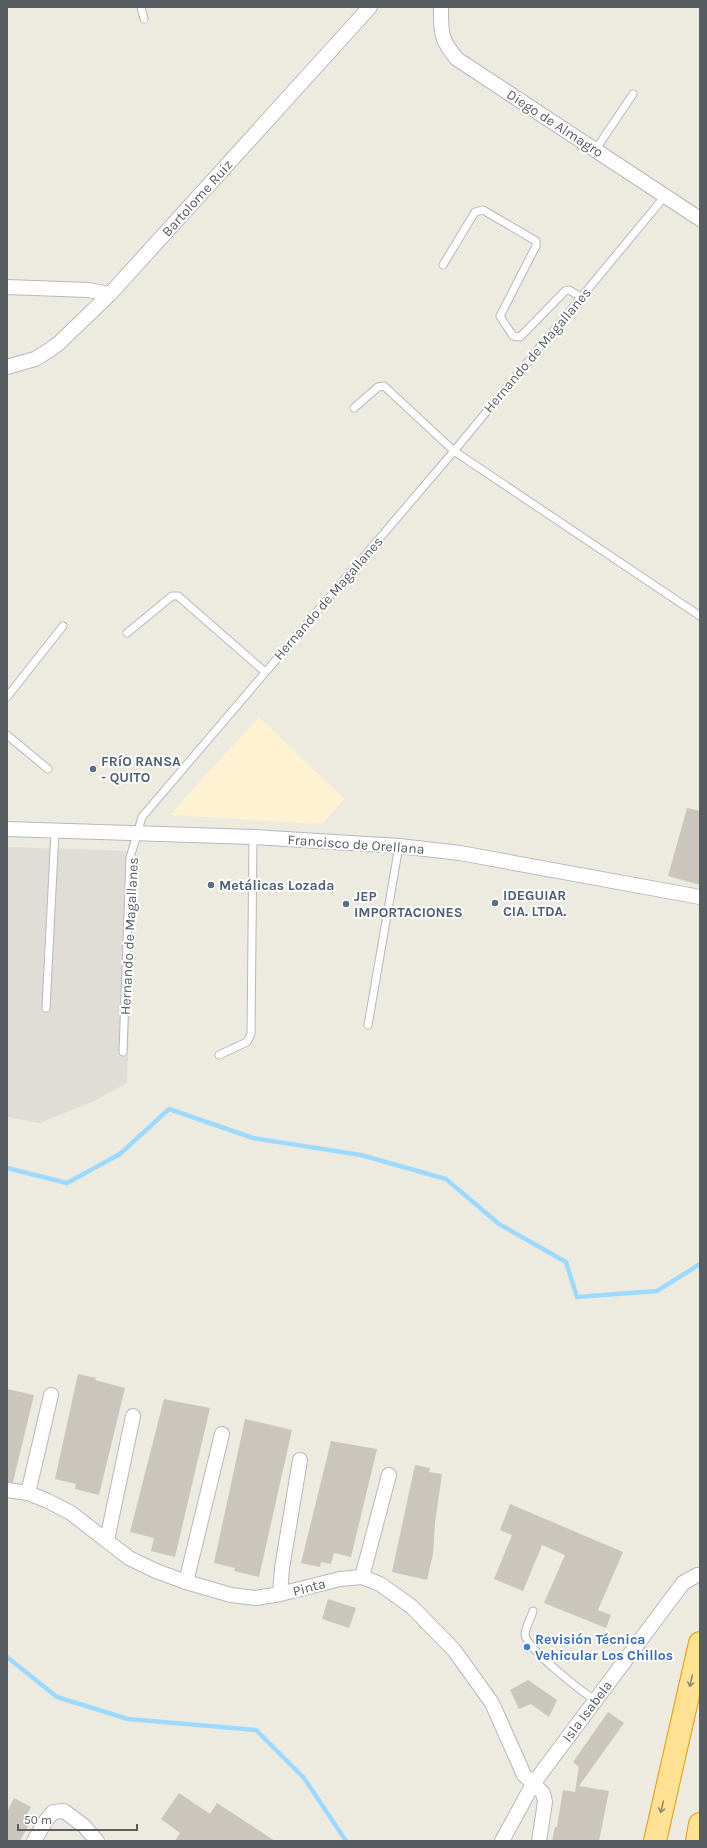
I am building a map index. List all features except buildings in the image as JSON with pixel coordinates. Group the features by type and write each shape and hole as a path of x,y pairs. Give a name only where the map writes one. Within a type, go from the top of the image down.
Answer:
{"highway":[{"path":"655,1841 700,1643"},
{"path":"696,1841 700,1824"}],"street":[{"name":"Bartolome Ruiz","path":"7,367 35,360 48,351 110,294 370,7"},
{"name":"Diego de Almagro","path":"441,7 441,30 446,46 457,59 596,149 700,219"},
{"path":"7,287 88,290 110,294"},
{"name":"Francisco de Orellana","path":"7,830 253,837 399,846 460,852 700,897"},
{"path":"28,1494 51,1395"},
{"path":"107,1540 133,1416"},
{"path":"186,1582 222,1434"},
{"path":"280,1594 282,1568 300,1460"},
{"path":"362,1577 389,1475"},
{"name":"Pinta","path":"7,1490 28,1494 71,1513 129,1558 156,1571 186,1582 231,1595 256,1598 280,1594 340,1578 362,1577 380,1584 412,1607 454,1650 492,1703 524,1775 543,1793 545,1802 539,1841"},
{"name":"Isla Isabela","path":"502,1841 533,1784 594,1700 683,1583 697,1575 700,1575"},
{"path":"34,1841 45,1822 53,1812 64,1811 84,1826 97,1841"}],"lane":[{"path":"141,7 144,19"},
{"path":"596,149 633,94"},
{"name":"Hernando de Magallanes","path":"123,1052 130,858 142,817 153,802 454,451 665,196"},
{"path":"443,265 475,212 483,210 536,241 536,246 500,314 501,319 513,336 520,337 565,291 569,290 581,297"},
{"path":"354,408 378,387 384,386 454,451 700,616"},
{"path":"127,634 172,596 178,596 265,672"},
{"path":"7,697 63,626"},
{"path":"7,735 48,769"},
{"path":"46,1008 55,831"},
{"path":"220,1056 247,1042 251,1034 253,837"},
{"path":"368,1025 399,846"},
{"path":"533,1611 525,1634 530,1645 576,1687 594,1700"}],"shaded area":[{"path":"259,717 344,799 322,824 170,815"},
{"path":"7,847 135,851 127,1083 94,1101 40,1123 7,1117"}],"waterway":[{"path":"7,1168 67,1183 120,1154 169,1109 253,1138 361,1155 446,1179 499,1224 566,1262 577,1297 657,1291 700,1264"},
{"path":"7,1657 57,1697 128,1719 256,1730 304,1778 346,1841"}],"place":[{"name":"FRíO RANSA - QUITO","path":"93,769"},
{"name":"Metálicas Lozada","path":"211,885"},
{"name":"IDEGUIAR CIA. LTDA.","path":"495,903"},
{"name":"JEP IMPORTACIONES","path":"346,904"},
{"name":"Revisión Técnica Vehicular Los Chillos","path":"527,1647"}]}
